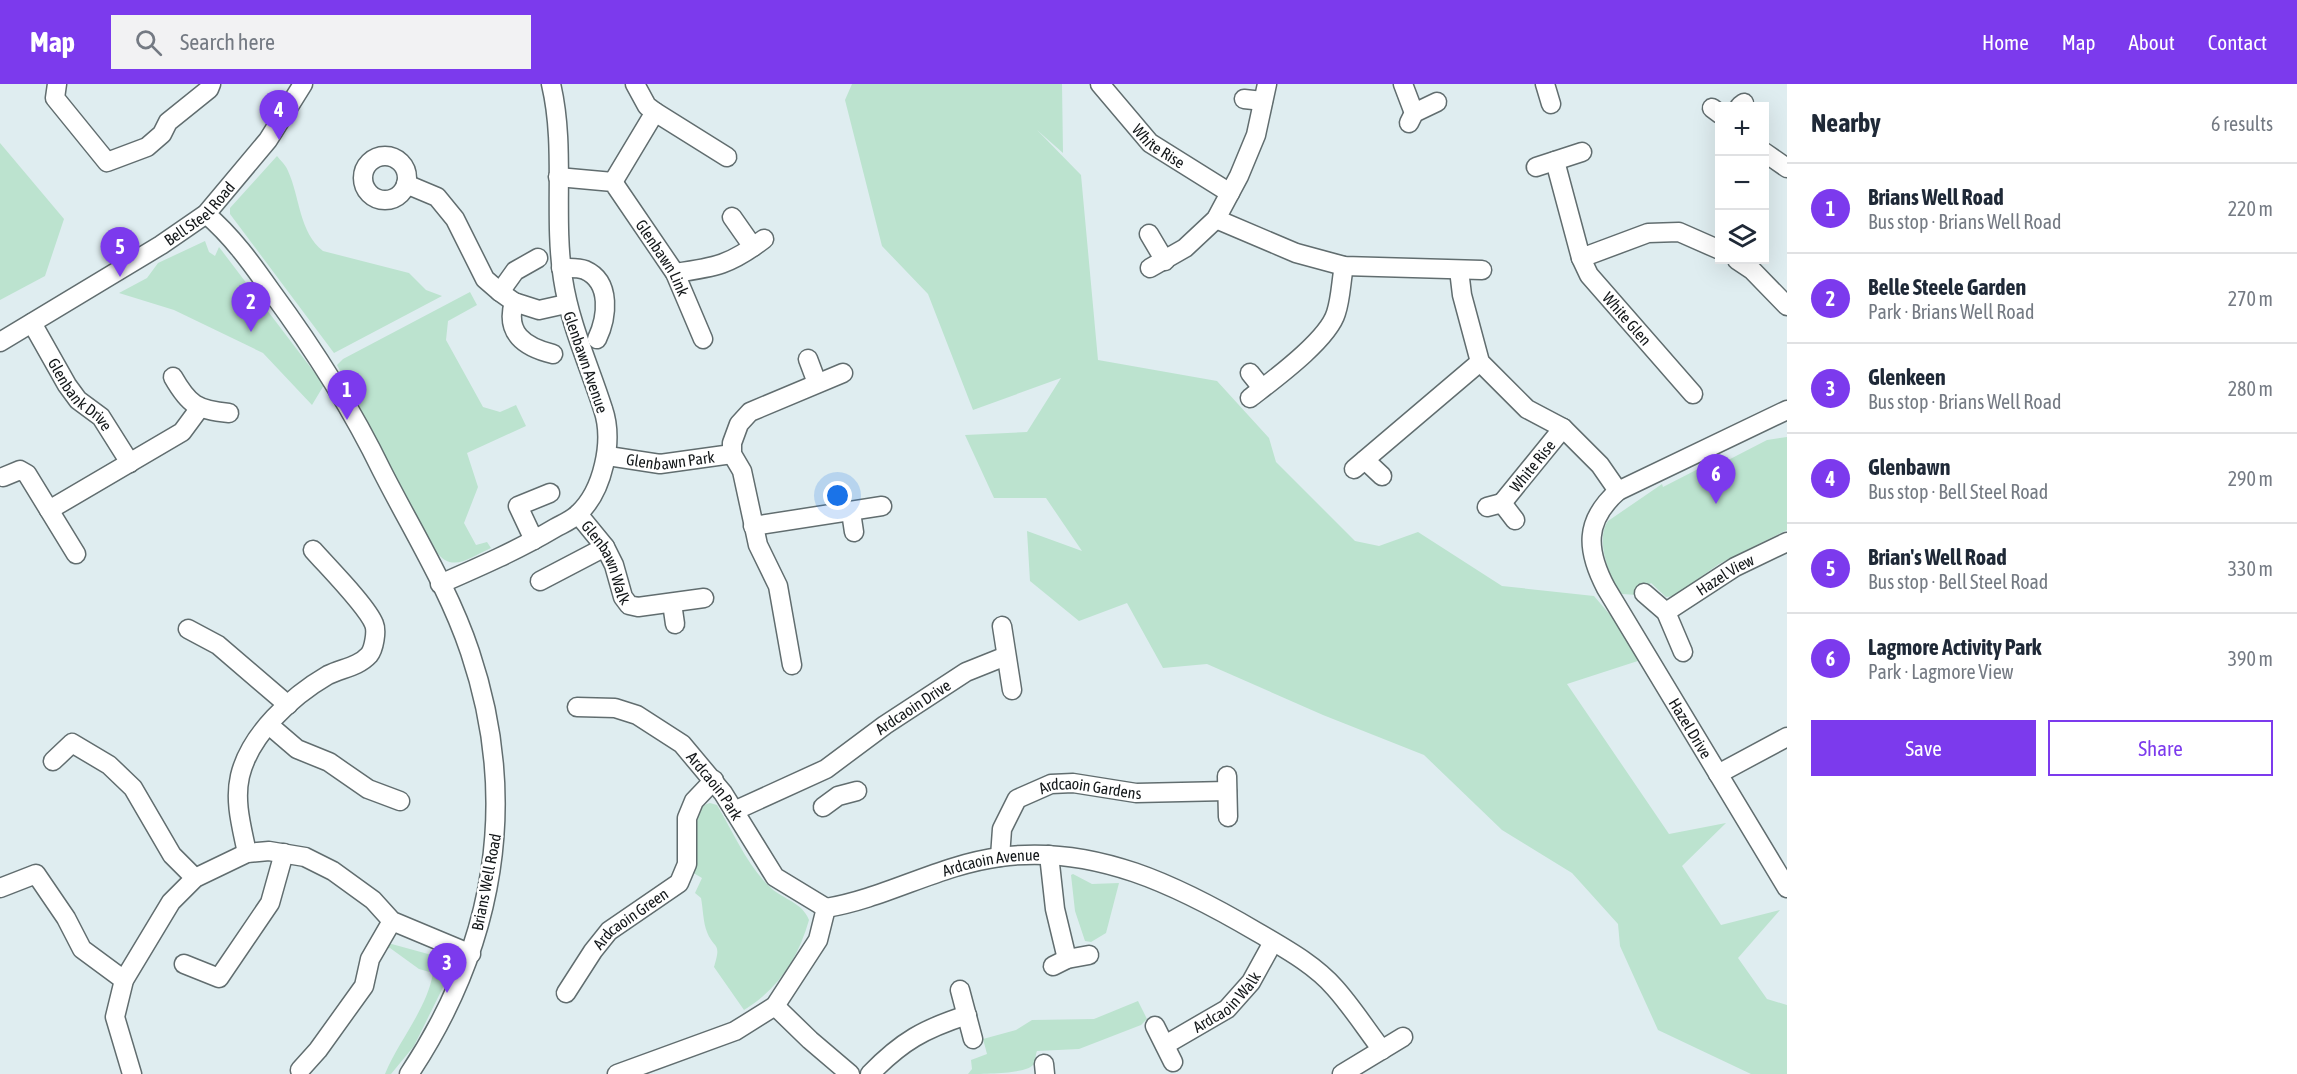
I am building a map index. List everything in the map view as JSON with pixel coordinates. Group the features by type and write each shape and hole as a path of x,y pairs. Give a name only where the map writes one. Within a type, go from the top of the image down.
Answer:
{"street":[{"path":"57,84 55,98 107,162 147,147 162,134 168,122 209,89 211,84"},
{"name":"Bell Steel Road","path":"0,342 162,244 206,214 268,140 303,84"},
{"name":"Glenbawn Avenue","path":"440,584 534,540 578,514 590,497 608,456 604,411 584,361 566,304 561,268 558,177 551,84"},
{"path":"635,84 647,106 727,157"},
{"name":"White Rise","path":"1100,84 1150,144 1230,193"},
{"path":"1403,84 1412,118 1437,102"},
{"path":"1545,84 1551,104"},
{"path":"1149,234 1157,265 1185,248 1216,219 1256,135 1265,93 1244,99"},
{"path":"558,177 613,182 655,111"},
{"path":"1536,167 1582,152"},
{"path":"1769,155 1787,168"},
{"name":"White Glen","path":"1555,161 1581,258 1589,275 1682,370 1693,394"},
{"name":"Glenbawn Link","path":"613,182 675,273 703,339"},
{"path":"406,184 437,197 455,219 485,279 507,297 539,310 566,304"},
{"name":"Brians Well Road","path":"206,214 220,226 252,264 322,364 359,423 440,584 470,652 492,740 497,824 492,870 471,954 445,1016 410,1074"},
{"path":"675,273 719,266 739,258 758,243 732,217"},
{"path":"1216,219 1296,253 1344,266 1482,270"},
{"path":"1581,258 1648,233 1679,232 1715,248"},
{"path":"538,258 515,272 507,297 514,330 523,341 537,350 553,354"},
{"path":"1743,264 1752,270 1787,306"},
{"path":"1250,373 1256,393 1298,360 1329,325 1336,314 1344,266"},
{"path":"561,268 582,269 592,274 602,289 606,302 605,313 597,339"},
{"name":"White Rise","path":"1459,270 1462,295 1480,362 1527,409 1563,428 1600,465 1618,491"},
{"name":"Glenbank Drive","path":"32,323 67,385 78,400 101,417 130,463"},
{"path":"808,359 817,383"},
{"path":"1382,476 1360,464 1480,362"},
{"name":"Glenbawn Park","path":"785,657 778,586 758,545 742,471 732,454 732,443 739,423 750,411 843,373"},
{"path":"173,377 183,395 199,409 229,413"},
{"path":"49,510 182,432 199,409"},
{"path":"1618,491 1787,410"},
{"name":"White Rise","path":"1515,520 1494,505 1563,428"},
{"name":"Glenbawn Park","path":"608,456 660,464 732,454"},
{"path":"3,477 20,470 27,474 76,554"},
{"name":"Hazel Drive","path":"1618,491 1601,506 1593,523 1592,538 1596,566 1606,588 1787,888"},
{"path":"534,540 518,506 550,493"},
{"path":"753,526 882,506"},
{"path":"850,512 854,532"},
{"name":"Glenbawn Walk","path":"578,514 605,547 614,565 623,597 629,605 638,607 704,598"},
{"name":"Hazel View","path":"1666,612 1735,567 1787,542"},
{"path":"540,581 605,547"},
{"path":"247,853 238,811 239,779 253,744 288,705 329,675 355,665 370,654 374,645 375,625 345,584 313,550"},
{"path":"1644,593 1666,612 1683,652"},
{"path":"672,603 675,624"},
{"path":"1002,626 1012,690"},
{"path":"188,629 218,645 288,705"},
{"name":"Ardcaoin Drive","path":"734,811 826,769 885,725 966,672 1006,656"},
{"name":"Ardcaoin Park","path":"577,706 615,708 637,715 682,744 714,780 775,877 826,908"},
{"path":"269,725 297,749 329,762 368,789 400,801"},
{"path":"1718,774 1787,737"},
{"path":"53,761 72,743 109,765 133,788 172,855 195,878"},
{"path":"826,769 831,801 857,791"},
{"name":"Ardcaoin Green","path":"567,994 593,951 609,931 679,883 687,864 687,819 694,801 714,780"},
{"name":"Ardcaoin Gardens","path":"1000,856 1002,829 1017,799 1051,784 1072,783 1136,793 1227,784 1227,817"},
{"path":"132,1074 115,1017 124,980 171,903 195,878 247,853 269,851 305,857 333,871 373,900 392,921 471,954"},
{"path":"184,964 219,978 270,903 284,853"},
{"path":"1049,855 1060,963 1089,955"},
{"name":"Ardcaoin Avenue","path":"826,908 857,903 949,869 1000,856 1049,855 1104,863 1144,874 1189,894 1307,963 1335,987 1382,1050"},
{"path":"0,888 36,874 66,918 82,949 124,980"},
{"path":"617,1074 735,1031 775,1006 818,940 826,908"},
{"path":"300,1070 318,1050 364,986 370,959 392,921"},
{"name":"Ardcaoin Walk","path":"1165,1045 1227,1009 1251,982 1273,942"},
{"path":"960,990 973,1039"},
{"path":"775,1006 850,1074"},
{"path":"870,1074 895,1048 933,1026 967,1016"},
{"path":"1155,1026 1173,1062"},
{"path":"1342,1074 1403,1037"}],"green space":[{"path":"852,84 1062,84 1063,153 1037,130 1081,175 1098,360 1217,381 1269,438 1276,462 1355,541 1379,546 1418,532 1502,586 1594,596 1647,658 1567,684 1669,834 1726,823 1682,866 1721,925 1780,910 1738,958 1767,999 1787,1005 1787,1074 1751,1074 1658,1030 1620,946 1618,924 1572,873 1502,830 1424,755 1323,715 1207,664 1163,668 1127,603 1079,621 1030,581 1027,531 1082,551 1046,498 994,498 965,435 1027,432 1061,378 973,410 928,294 882,246 845,100"},
{"path":"0,143 64,219 45,276 0,300"},
{"path":"277,156 288,171 309,234 323,251 409,273 426,290 442,296 334,353 230,214 230,208"},
{"path":"205,241 209,252 215,256 219,247 324,385 312,405 263,353 174,310 119,293 147,278 158,263"},
{"path":"470,292 477,305 448,321 446,340 483,407 500,412 516,405 526,426 467,453 478,487 464,523 476,545 487,542 491,548 454,563 441,557 435,550 337,365 343,359"},
{"path":"1787,437 1787,530 1719,564 1674,596 1666,597 1651,583 1637,595 1622,594 1612,579 1605,559 1603,538 1608,521 1662,484 1663,487 1702,467 1705,472 1767,440"},
{"path":"710,803 717,805 748,860 763,880 776,892 802,909 809,920 799,948 785,972 767,993 744,1010 714,967 717,949 706,928 701,898 695,893 702,878 690,871 693,822 702,807"},
{"path":"1071,875 1092,884 1119,883 1106,933 1091,942 1085,941 1075,911"},
{"path":"388,943 450,960 452,969 414,1046 391,1074 385,1074 419,1012 433,973 419,969 390,948 383,950"},
{"path":"1138,1001 1147,1019 1141,1025 1079,1049 1037,1051 1033,1065 1022,1070 968,1074 972,1069 971,1060 987,1054 983,1039 1016,1030 1032,1020 1094,1019"}],"place":[{"name":"Glenbawn","path":"279,140"},
{"name":"Brian's Well Road","path":"120,277"},
{"name":"Belle Steele Garden","path":"251,332"},
{"name":"Brians Well Road","path":"347,420"},
{"name":"Lagmore Activity Park","path":"1716,504"},
{"name":"Glenkeen","path":"447,993"}]}
